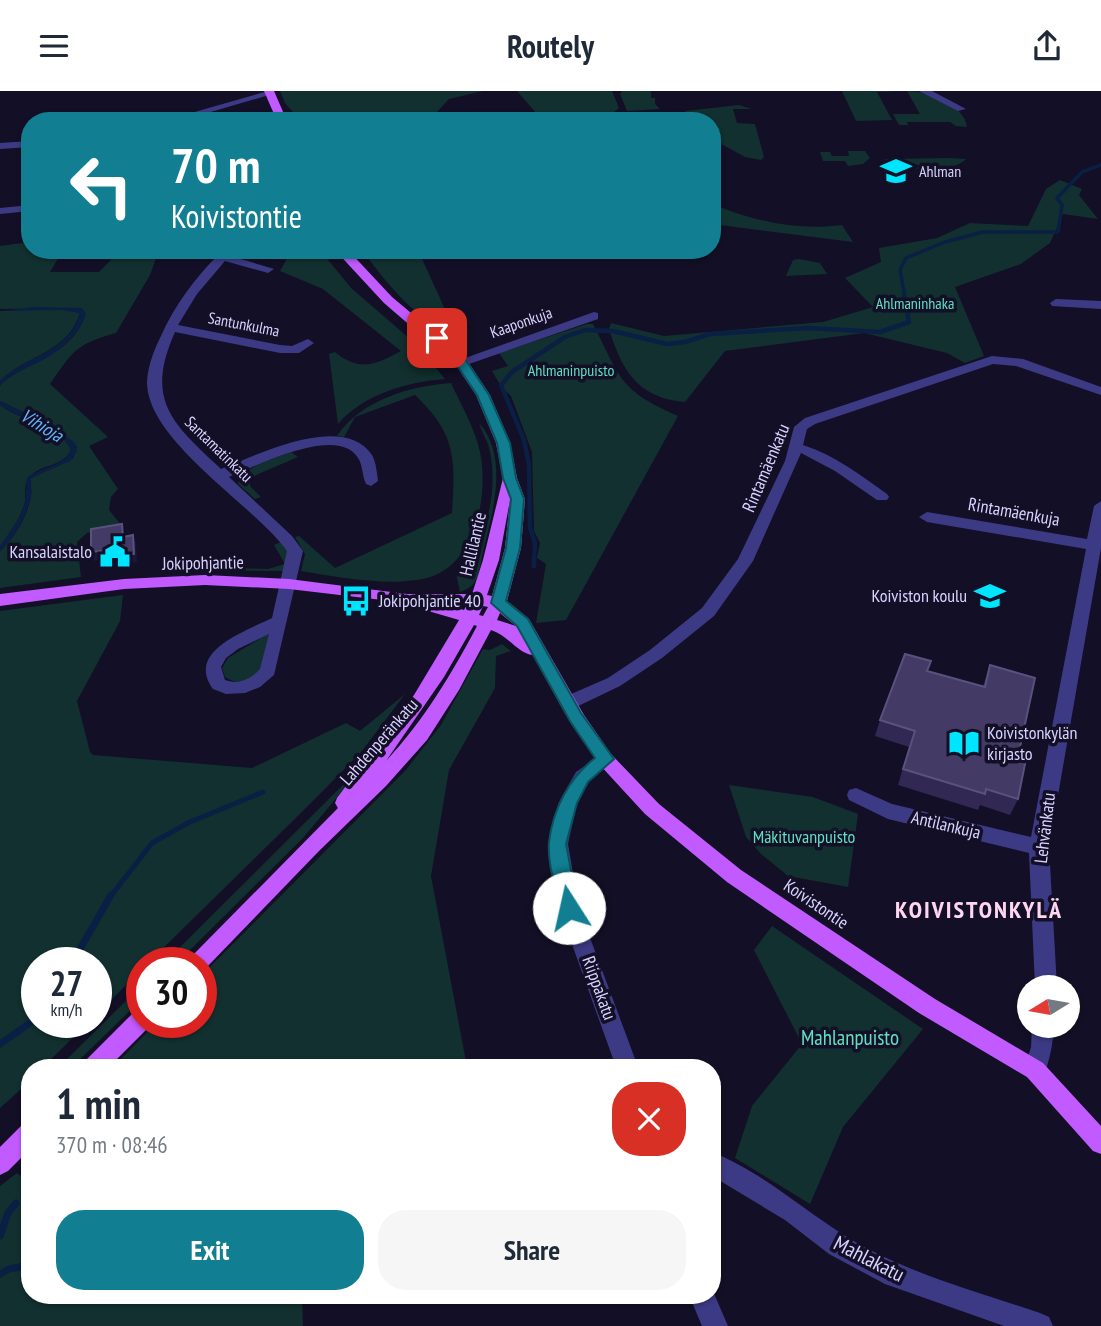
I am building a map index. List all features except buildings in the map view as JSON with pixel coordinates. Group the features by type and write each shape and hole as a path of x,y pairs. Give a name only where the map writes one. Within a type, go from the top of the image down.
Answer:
{"main road":[{"path":"270,92 278,112"},
{"name":"Hallilantie","path":"349,259 388,300 437,338 461,362 491,410 503,443 517,499 513,548 498,603 487,622"},
{"name":"Hallilantie","path":"468,617 477,599 498,535 502,499 510,478"},
{"name":"Jokipohjantie","path":"8,599 168,582 289,584 407,599 477,599"},
{"name":"Jokipohjantie","path":"407,599 468,617"},
{"name":"Koivistontie","path":"477,599 498,603 523,623 568,703 605,759 652,809 734,876 927,1006 1035,1070 1101,1143"},
{"name":"Koivistontie","path":"468,617 510,630 544,661"},
{"name":"Lahdenperänkatu","path":"312,845 406,724 435,680 468,617"},
{"name":"Lahdenperänkatu","path":"213,947 312,845 379,782 421,734 453,686 487,622"},
{"path":"102,1059 126,1035"},
{"path":"0,1163 21,1142"}],"street":[{"path":"924,91 961,109"},
{"path":"200,112 270,92"},
{"path":"0,146 21,145"},
{"path":"0,211 21,209"},
{"name":"Santamatinkatu","path":"221,259 205,276 172,328 157,358 154,375 156,394 166,418 178,436 292,547 295,555 279,622"},
{"name":"Santamatinkatu","path":"242,259 268,269"},
{"path":"1056,303 1101,305"},
{"name":"Kaaponkuja","path":"461,362 594,316"},
{"name":"Santunkulma","path":"172,328 289,350 308,343"},
{"name":"Rintamäenkatu","path":"568,703 614,682 656,654 708,612 745,561 796,447 801,427 810,421 986,361 1018,362 1101,391"},
{"path":"220,475 304,444 331,439 347,442 366,457 371,469 371,481"},
{"path":"796,447 828,460 882,497"},
{"name":"Lehvänkatu","path":"1046,975 1039,877 1040,847 1101,506"},
{"name":"Rintamäenkuja","path":"927,517 1094,545"},
{"name":"Riippakatu","path":"605,759 582,777 568,802 558,844 569,908 623,1059"},
{"name":"Antilankuja","path":"856,795 888,811 1040,847"},
{"path":"1035,1070 1042,1038"},
{"name":"Mahlakatu","path":"721,1169 793,1212 838,1245 894,1275 1040,1326"},
{"path":"706,1304 715,1326"}],"green space":[{"path":"280,91 483,91 449,99 437,112 293,112"},
{"path":"517,91 612,91 619,108 614,112 535,112"},
{"path":"622,91 651,91 651,98 655,98 655,104 660,109 627,111 620,94"},
{"path":"842,91 902,91 877,92 892,120 856,121"},
{"path":"907,91 925,93 944,100 959,112 967,127 956,126 950,122 907,122 908,125 899,125 893,114 920,114"},
{"path":"739,105 752,109 733,109 737,123 755,124 764,157 761,160 745,157 721,144 721,112 685,111"},
{"path":"848,151 865,151 870,158 863,164 848,166 845,161 823,161 820,152 830,152 832,156 849,156"},
{"path":"884,159 966,159 949,168 926,169 903,166"},
{"name":"Ahlmaninhaka","path":"1060,180 1082,189 1079,195 1098,219 1063,214 1050,243 1021,264 955,287 984,356 965,363 947,353 864,333 725,351 685,402 655,395 634,380 614,344 609,329 611,323 664,336 823,322 873,307 845,278 881,262 879,248 937,238 970,223 1028,226 1046,189"},
{"path":"721,207 776,223 809,227 842,225 853,242 721,225"},
{"path":"21,243 21,259 58,259 50,272 99,272 112,259 156,259 150,275 116,333 92,341 77,350 50,384 108,437 89,446 118,489 111,497 109,510 122,526 87,533 77,542 81,577 0,588 0,551 16,533 24,518 31,495 31,478 73,458 77,447 52,426 0,401 0,386 62,347 80,327 85,314 77,308 0,309 0,246"},
{"path":"287,259 327,259 351,288 417,345 445,379 387,391 360,405 338,424 329,354 335,352 352,362 367,364 401,351 323,289 280,271"},
{"path":"369,259 422,259 449,318 462,333 459,335 445,331 417,313"},
{"path":"793,260 820,263 827,274 786,276"},
{"path":"73,310 80,313 66,337 0,381 0,311"},
{"name":"Ahlmaninpuisto","path":"593,324 624,381 644,398 678,416 566,620 536,623 546,564 537,558 540,543 534,531 532,452 511,396 502,388 492,371 508,366 499,353"},
{"path":"451,383 475,434 482,469 476,525 458,557 446,569 430,577 400,582 301,571 305,554 295,537 299,536 335,568 452,513 453,462 446,436 429,409 415,395 355,417 344,437 337,436 347,424 359,413 388,397 419,387"},
{"path":"0,405 50,429 66,442 71,450 62,460 31,475 26,483 21,514 0,546"},
{"path":"479,423 494,452 494,503 478,576 471,586 460,592 456,573 476,547 492,495 491,460"},
{"path":"291,452 298,457 256,475 250,481 250,486 261,497 255,499 238,484 252,468"},
{"path":"281,542 288,551 287,571 171,570 172,566 268,569 285,564 274,545"},
{"path":"123,595 120,621 77,701 93,755 252,768 346,723 360,731 405,694 362,751 164,947 126,947 126,985 112,999 112,947 21,947 21,1038 73,1038 51,1059 21,1059 21,1089 0,1108 0,611"},
{"path":"271,632 261,672 243,681 225,677 222,668 228,658"},
{"path":"502,644 511,651 496,656 495,688 449,770 431,876 465,1059 121,1059 141,1038 217,1038 217,960 405,771 441,725 483,649 490,650"},
{"path":"368,760 303,838 193,947 180,947"},
{"name":"Mäkituvanpuisto","path":"729,785 813,797 858,814 848,887 788,876 761,854 746,837"},
{"name":"Mahlanpuisto","path":"772,926 923,1029 843,1127 810,1204 735,1158 752,1106 802,1044 754,950"},
{"path":"126,1001 126,1015 112,1028 112,1015"},
{"path":"88,1038 102,1038 80,1059 67,1059"},
{"path":"17,1173 21,1176 21,1304 302,1304 303,1326 0,1326 0,1186"}],"water":[{"path":"34,307 82,308 86,314 73,336 59,349 12,375 0,386 0,381 10,372 67,337 80,313 61,310 0,311"},
{"name":"Vihioja","path":"0,401 52,426 75,443 77,451 70,461 31,478 31,495 20,526 0,551 0,546 20,517 27,478 63,460 71,450 59,435 8,410 0,405"}],"waterway":[{"path":"905,298 900,270 906,258 945,242 983,232 1058,232 1062,205 1057,198 1082,172 1101,165"},
{"path":"534,561 535,543 530,528 529,465 524,440 501,385 512,372 565,337 585,330 613,331 667,344 685,342 710,334 808,328 880,332 909,322 904,296"},
{"path":"534,561 534,566"},
{"path":"110,897 152,843 190,822 263,792"},
{"path":"81,947 111,895"},
{"path":"0,1044 21,1029"},
{"path":"0,1236 8,1213 16,1203"},
{"path":"0,1274 21,1267"}],"place":[{"name":"Ahlman","path":"896,171"},
{"name":"Kansalaistalo","path":"115,552"},
{"name":"Koiviston koulu","path":"990,596"},
{"name":"Jokipohjantie 40","path":"356,601"},
{"name":"Koivistonkylän kirjasto","path":"964,743"}],"district":[{"name":"KOIVISTONKYLÄ","path":"979,910"}],"route":[{"path":"437,338 461,362 491,410 503,443 517,499 513,548 498,603 523,623 576,717 605,759 582,777 568,802 558,844 569,908"}]}
